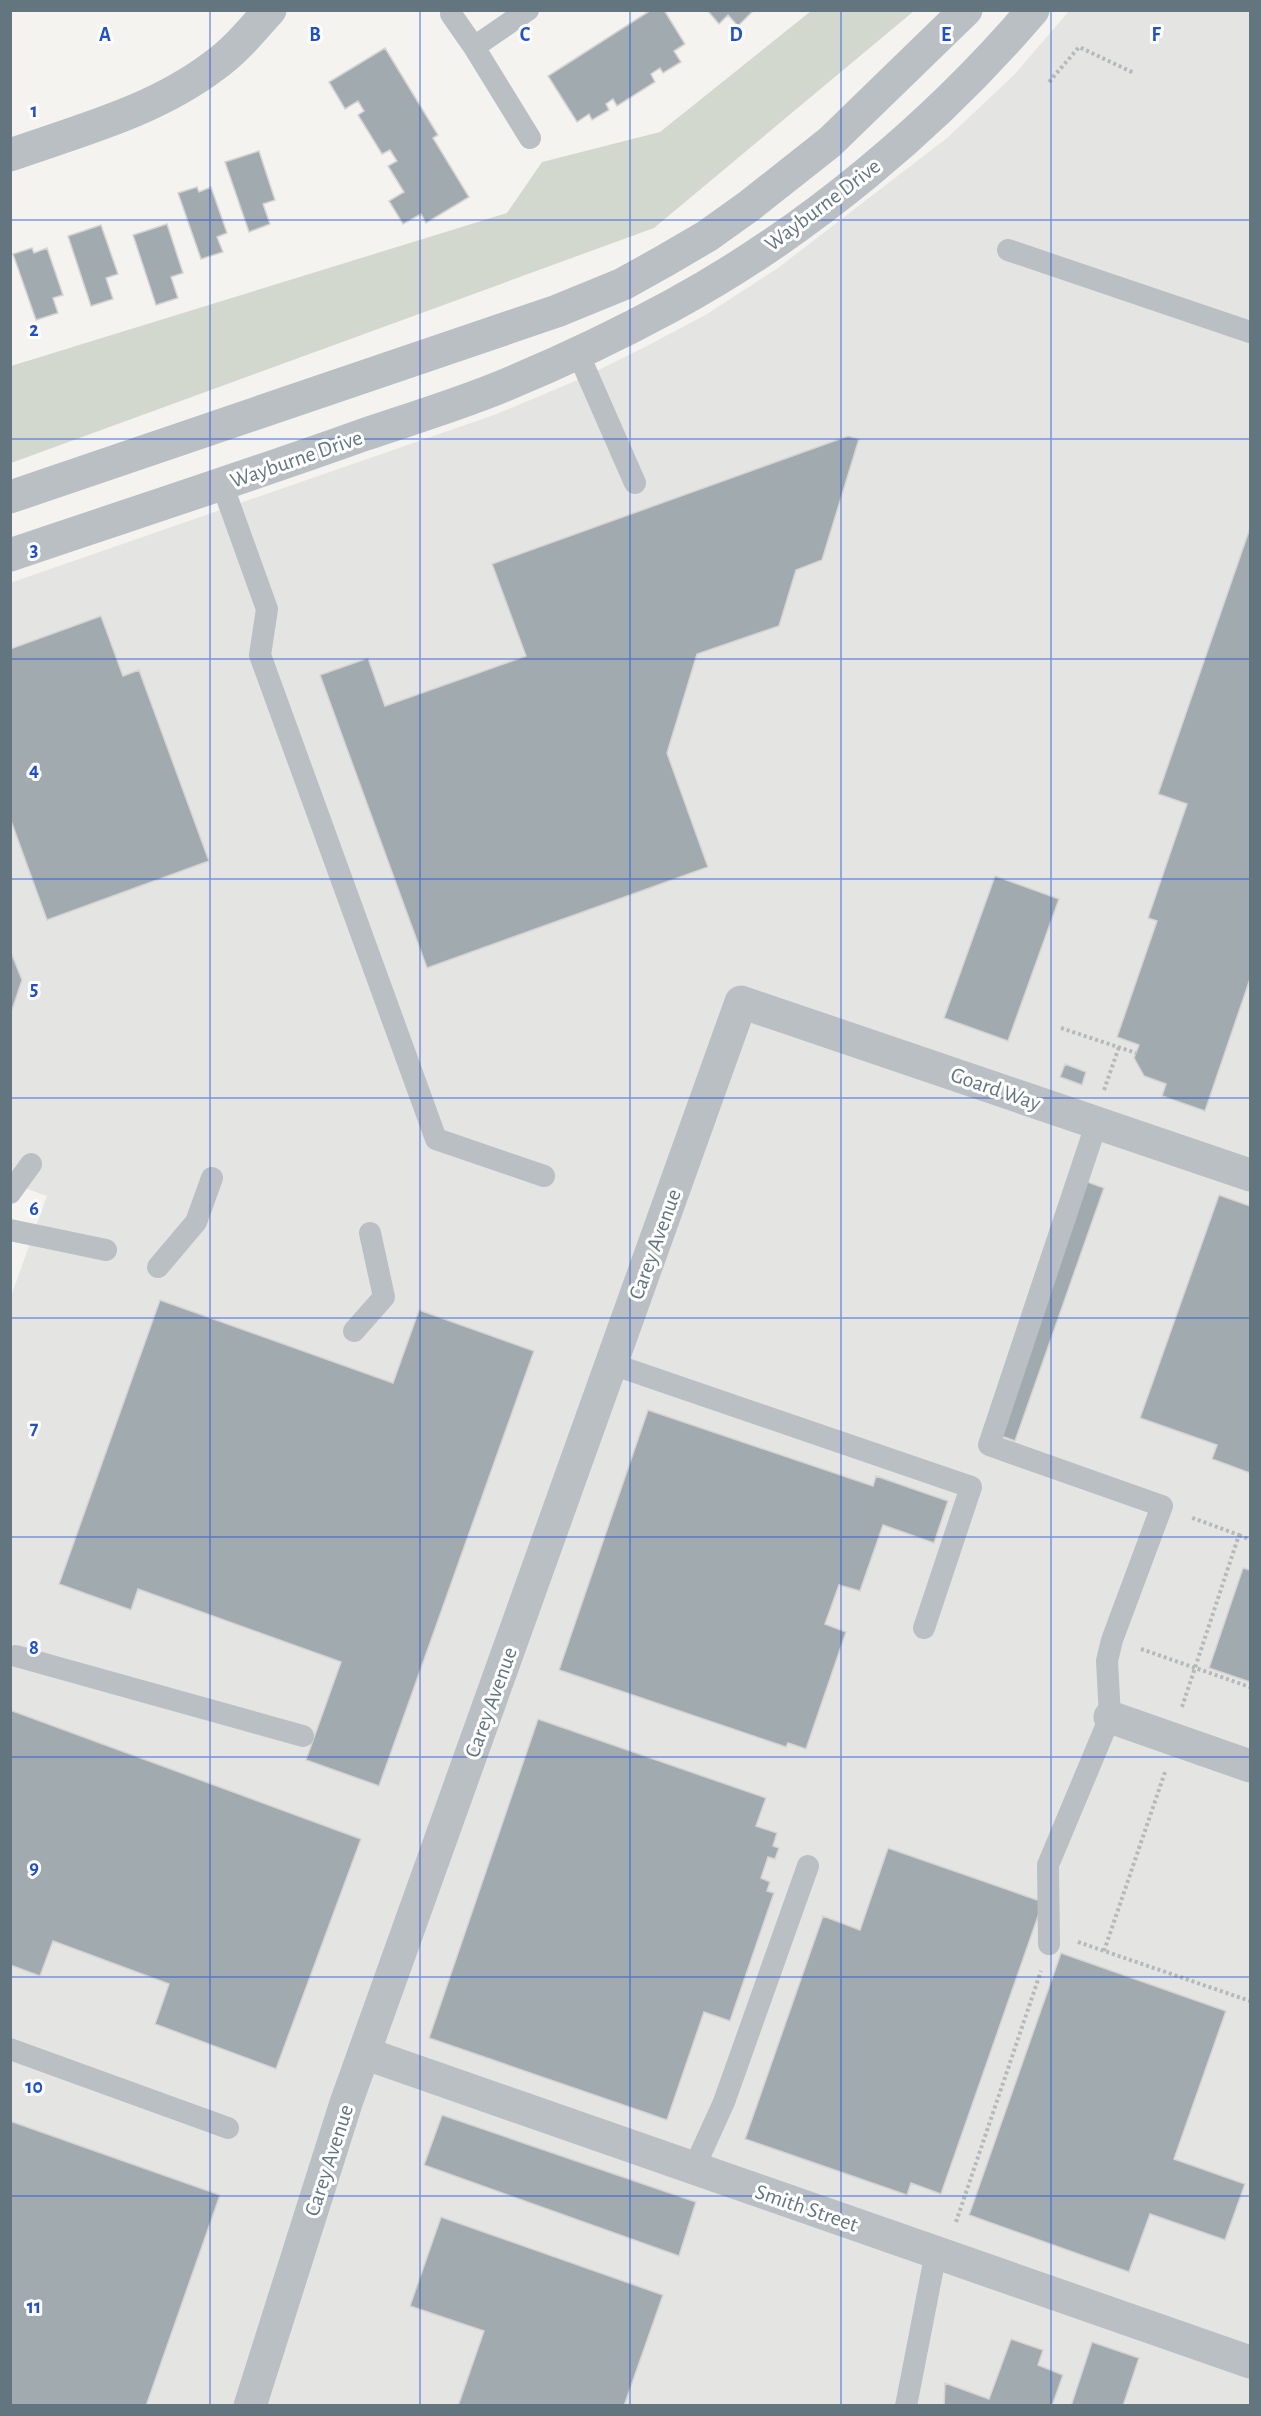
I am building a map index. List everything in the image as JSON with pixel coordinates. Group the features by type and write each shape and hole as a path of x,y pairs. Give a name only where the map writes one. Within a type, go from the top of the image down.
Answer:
{"street":[{"path":"10,155 135,112 174,92 216,65 270,10"},
{"name":"Wayburne Drive","path":"10,497 557,311 623,284 707,236 830,142 966,10"},
{"name":"Wayburne Drive","path":"10,555 501,387 676,303 754,255 841,193 934,113 1009,38 1033,10"},
{"path":"557,311 578,352"},
{"name":"Goard Way","path":"741,1002 1251,1174"},
{"name":"Carey Avenue","path":"250,2406 364,2053 741,1002"},
{"path":"1110,1717 1251,1766"},
{"name":"Smith Street","path":"364,2053 694,2168 944,2241 1251,2362"}],"lane":[{"path":"451,10 451,14 530,138"},
{"path":"474,47 528,10"},
{"path":"1008,250 1251,333"},
{"path":"578,352 635,483"},
{"path":"222,484 267,609 260,655 436,1139 544,1176"},
{"path":"1049,1938 1048,1865 1110,1717 1107,1661 1112,1640 1162,1506 989,1445 1097,1122"},
{"path":"10,1193 31,1164"},
{"path":"158,1267 196,1222 212,1178"},
{"path":"10,1230 106,1250"},
{"path":"354,1331 384,1297 370,1233"},
{"path":"612,1364 971,1487 924,1628"},
{"path":"16,1656 303,1736"},
{"path":"694,2168 724,2102 808,1866"},
{"path":"10,2049 228,2128"},
{"path":"906,2406 929,2277 944,2241"}],"path":[{"path":"1049,82 1079,47 1134,73"},
{"path":"1061,1028 1136,1053"},
{"path":"1106,1086 1119,1047"},
{"path":"1162,1506 1251,1540"},
{"path":"1182,1707 1239,1535"},
{"path":"1112,1640 1251,1687"},
{"path":"1104,1951 1164,1775"},
{"path":"944,2241 1049,1938 1104,1951 1251,2001"}],"shaded area":[{"path":"811,11 914,11 654,228 11,463 11,366 507,213 542,162 660,132"},
{"path":"1069,11 1250,11 1250,2405 11,2405 10,1299 47,1196 11,1183 10,583 494,415 580,379 707,314 778,268 947,138 1015,74"}],"building":[{"path":"651,10 664,10 685,44 674,51 681,62 663,73 660,68 651,74 655,82 617,106 613,99 606,104 609,110 592,120 589,114 577,122 548,76"},
{"path":"707,10 754,10 738,26 728,15 719,24"},
{"path":"385,48 438,135 433,138 469,197 426,223 421,214 403,224 389,201 404,192 388,166 397,161 390,150 382,154 358,115 364,111 358,101 345,109 329,82"},
{"path":"259,151 275,200 263,204 270,224 249,232 225,162"},
{"path":"197,187 199,192 211,187 227,233 217,237 223,252 201,259 178,193"},
{"path":"167,224 183,273 171,277 178,298 156,305 133,235"},
{"path":"101,225 118,274 106,278 113,299 91,306 68,236"},
{"path":"32,248 34,253 47,248 63,295 53,298 58,313 36,320 13,254"},
{"path":"848,436 859,439 822,560 796,570 779,626 697,654 667,753 708,867 427,968 320,675 368,658 385,706 526,656 492,564"},
{"path":"1250,528 1250,979 1205,1111 1162,1096 1166,1084 1144,1076 1134,1058 1139,1045 1117,1037 1157,921 1148,918 1187,804 1158,794"},
{"path":"101,616 123,676 139,670 209,861 47,920 10,818 10,649"},
{"path":"995,876 1059,899 1008,1041 944,1018"},
{"path":"10,950 22,980 10,1016"},
{"path":"1065,1064 1086,1072 1082,1085 1060,1077"},
{"path":"1085,1181 1104,1188 1015,1441 996,1434"},
{"path":"1219,1195 1250,1206 1250,1473 1212,1459 1217,1445 1140,1418"},
{"path":"160,1300 393,1383 419,1310 534,1351 379,1786 306,1760 341,1662 138,1589 131,1610 59,1584"},
{"path":"648,1410 873,1486 876,1476 948,1501 934,1543 883,1525 860,1591 839,1585 825,1624 846,1632 806,1749 788,1743 786,1747 559,1670"},
{"path":"1243,1568 1250,1570 1250,1682 1209,1668"},
{"path":"10,1710 361,1839 276,2069 155,2024 169,1984 53,1941 40,1976 10,1965"},
{"path":"538,1719 766,1798 756,1826 777,1833 773,1846 779,1848 775,1859 768,1857 761,1878 770,1882 767,1891 774,1893 730,2021 704,2012 667,2120 429,2038"},
{"path":"888,1848 1043,1902 941,2194 911,2183 907,2195 745,2139 823,1916 860,1930"},
{"path":"1061,1953 1226,2011 1174,2159 1245,2184 1225,2240 1150,2214 1129,2272 969,2215"},
{"path":"442,2115 696,2202 679,2256 424,2165"},
{"path":"10,2121 220,2195 146,2406 10,2406"},
{"path":"441,2217 663,2295 624,2406 458,2406 484,2331 410,2306"},
{"path":"1011,2339 1043,2350 1038,2365 1063,2375 1052,2406 944,2406 945,2383 989,2399"},
{"path":"1092,2342 1139,2358 1123,2406 1071,2406"}]}
